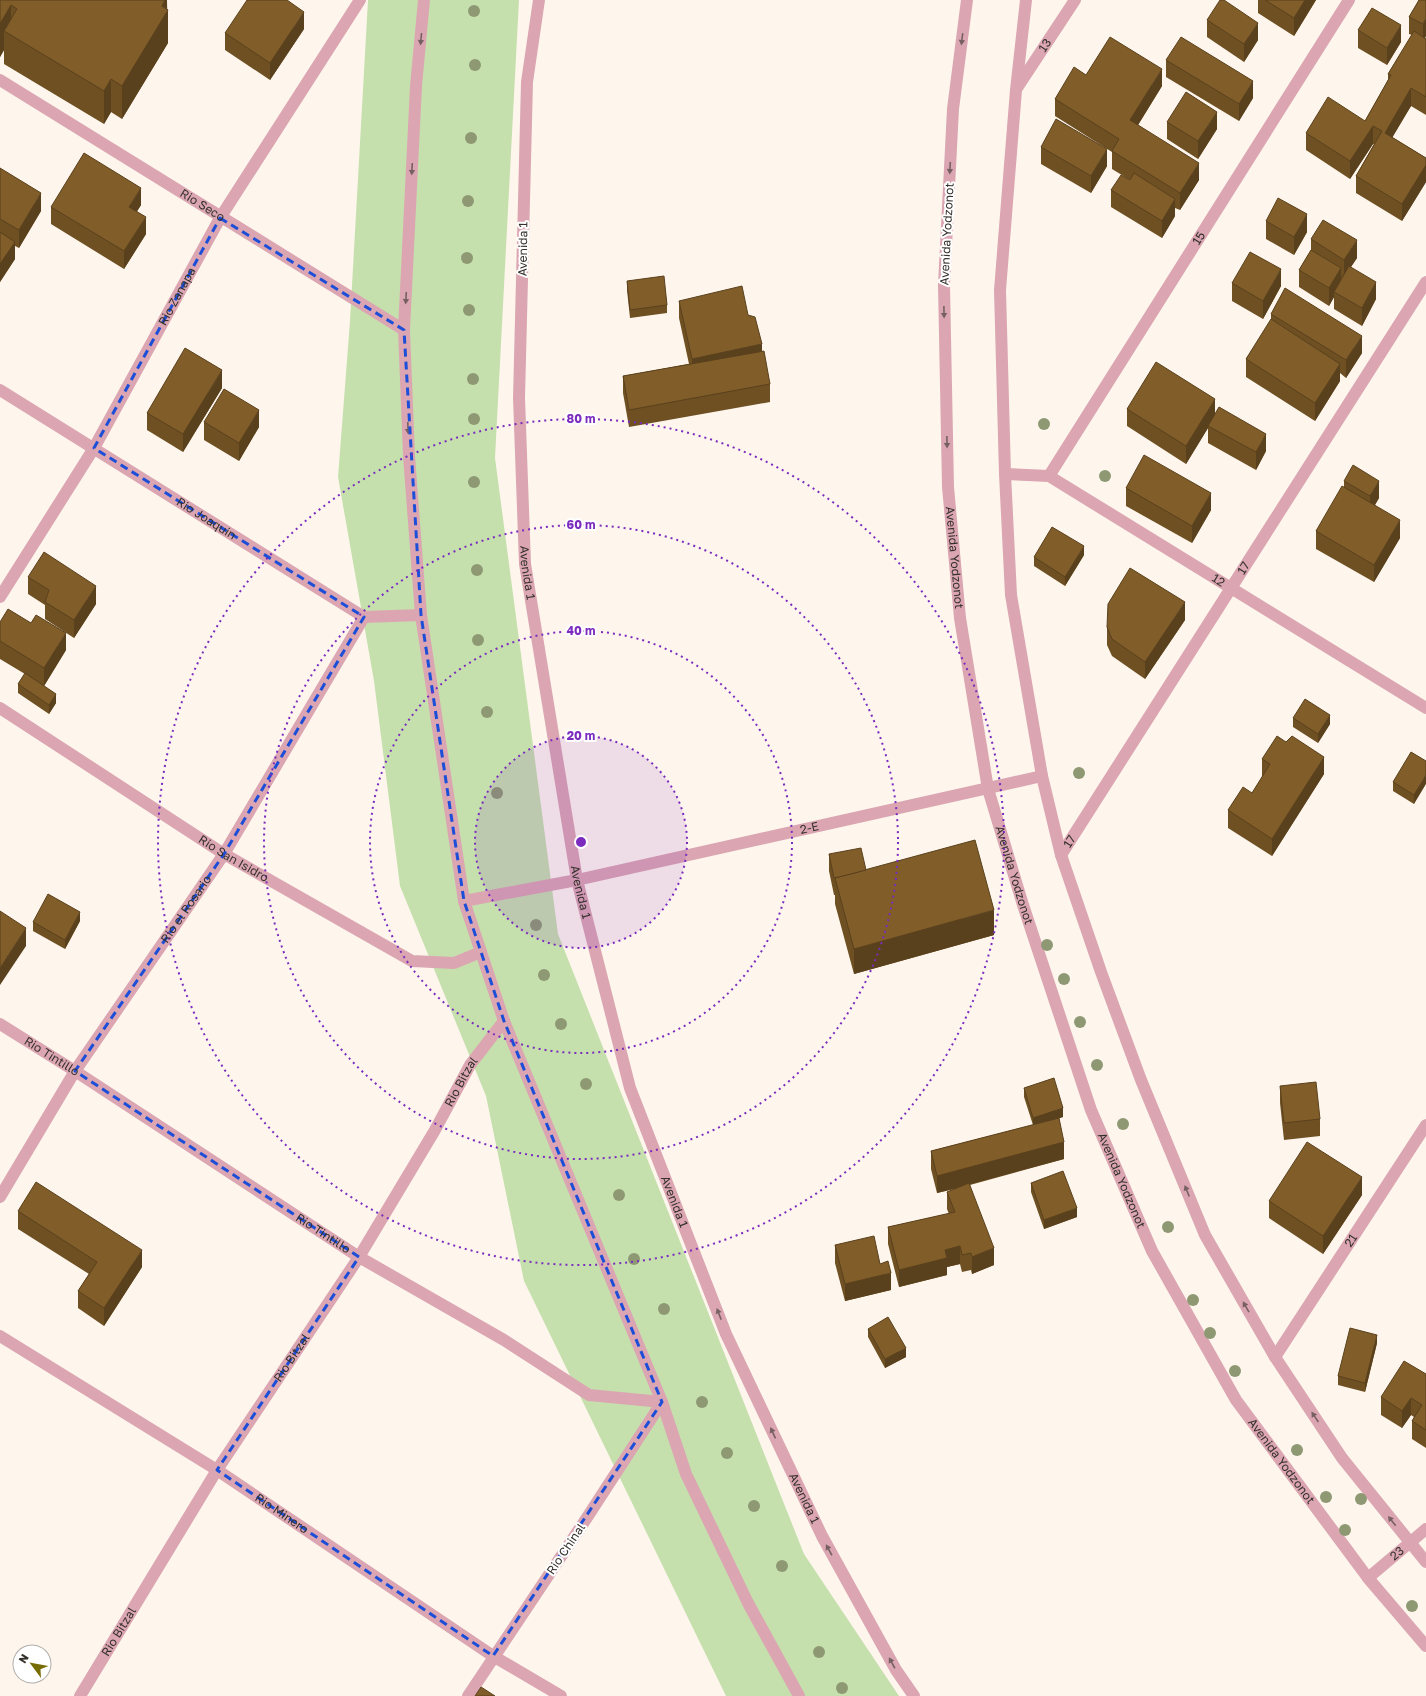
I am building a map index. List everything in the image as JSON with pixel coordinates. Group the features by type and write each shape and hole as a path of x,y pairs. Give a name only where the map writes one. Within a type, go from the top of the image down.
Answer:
{"street":[{"name":"Rio Zanapa","path":"0,597 94,448 220,218 360,0"},
{"path":"424,0 416,86 404,330 410,456 421,615 464,901 504,1021 662,1402 686,1474 748,1603 799,1696"},
{"name":"Avenida 1","path":"539,0 527,82 519,398 525,564 577,880 630,1088 726,1334 822,1536 896,1670 914,1696"},
{"name":"Avenida Yodzonot","path":"967,0 953,109 944,285 948,487 960,618 988,789 1023,905 1091,1110 1152,1251 1236,1400 1368,1578 1426,1646"},
{"path":"1026,0 1016,90 1000,290 1005,474 1011,594 1042,776 1061,855 1101,972 1141,1080 1205,1235 1275,1357 1342,1458 1409,1543 1426,1562"},
{"name":"13","path":"1016,90 1075,0"},
{"name":"15","path":"1049,476 1349,0"},
{"name":"Rio Seco","path":"0,80 220,218 404,330"},
{"name":"17","path":"1061,855 1426,282"},
{"name":"Rio Joaquin","path":"0,390 364,617"},
{"name":"12","path":"1005,474 1049,476 1426,708"},
{"path":"364,617 421,615"},
{"name":"Rio el Rosario","path":"0,1197 75,1071 224,854 364,617"},
{"name":"Rio San Isidro","path":"0,708 224,854 412,961 454,963 481,952"},
{"name":"2-E","path":"464,901 577,880 1042,776"},
{"name":"Rio Bitzal","path":"80,1696 218,1470 359,1257 435,1130 470,1065 504,1021"},
{"name":"Rio Tintillo","path":"0,1024 75,1071 359,1257 504,1340 589,1395 662,1402"},
{"name":"21","path":"1275,1357 1426,1125"},
{"name":"Rio Minero","path":"0,1336 218,1470 493,1656 560,1696"},
{"name":"Rio Chinal","path":"468,1696 662,1402"},
{"name":"23","path":"1368,1578 1426,1529"}],"highlighted area":[{"path":"220,218 404,330 421,615 464,901 504,1021 662,1402 493,1656 217,1470 359,1257 75,1071 224,854 364,617 94,448"}],"green space":[{"path":"368,0 519,0 495,458 558,934 804,1554 899,1696 726,1696 524,1281 486,1096 400,886 374,681 338,477 350,321"}],"building":[{"path":"0,0 165,0 162,6 168,10 122,86 111,79 104,91 4,31 17,9 11,5 0,24"},
{"path":"247,0 287,0 304,12 270,63 225,33"},
{"path":"1220,0 1224,0 1258,23 1244,44 1207,20"},
{"path":"1265,0 1305,0 1294,18"},
{"path":"1419,0 1426,0 1426,18 1423,24 1409,17"},
{"path":"1372,8 1401,25 1387,48 1358,30"},
{"path":"1414,31 1426,39 1426,97 1411,88 1385,133 1426,158 1426,165 1402,204 1356,176 1382,131 1373,126 1350,161 1306,133 1328,97 1365,121 1391,75 1388,74"},
{"path":"1110,37 1162,69 1130,120 1199,163 1180,193 1112,151 1119,139 1055,99 1074,67 1086,75"},
{"path":"1181,37 1253,81 1239,104 1166,60"},
{"path":"1186,92 1217,112 1198,141 1167,122"},
{"path":"1056,119 1107,149 1091,176 1041,147"},
{"path":"84,153 141,188 129,207 146,217 124,251 51,207"},
{"path":"0,168 41,193 19,230 0,219"},
{"path":"1134,173 1175,199 1162,221 1111,190 1121,175 1130,180"},
{"path":"1278,198 1307,214 1294,237 1266,221"},
{"path":"1323,220 1357,240 1344,260 1311,239"},
{"path":"0,232 15,242 0,264"},
{"path":"1311,250 1341,268 1329,288 1299,270"},
{"path":"1250,252 1281,269 1263,301 1232,283"},
{"path":"1349,266 1376,282 1362,308 1334,292"},
{"path":"664,276 667,305 630,310 627,281"},
{"path":"742,286 748,315 755,317 762,344 692,359 679,301"},
{"path":"1285,288 1362,336 1346,360 1271,314"},
{"path":"1271,319 1340,364 1315,403 1246,359"},
{"path":"185,348 222,370 183,434 147,413"},
{"path":"764,351 770,384 629,410 623,376"},
{"path":"1156,362 1215,399 1186,446 1127,409"},
{"path":"224,389 259,410 239,443 204,422"},
{"path":"1219,407 1266,434 1256,452 1208,426"},
{"path":"1144,455 1211,493 1192,526 1126,488"},
{"path":"1353,465 1379,481 1370,496 1344,481"},
{"path":"1342,486 1400,520 1374,565 1316,531"},
{"path":"1052,527 1084,546 1065,577 1034,557"},
{"path":"44,552 96,586 74,620 45,602 49,590 28,577"},
{"path":"1130,568 1185,602 1145,662 1112,639 1107,627 1108,604"},
{"path":"8,609 31,623 36,615 66,633 44,668 0,641 0,622"},
{"path":"25,673 56,694 49,705 18,684"},
{"path":"1305,699 1330,715 1318,734 1293,718"},
{"path":"1277,736 1286,742 1292,736 1324,757 1272,839 1228,810 1243,787 1252,793 1270,764 1262,759"},
{"path":"1411,752 1426,761 1426,775 1414,795 1393,782"},
{"path":"975,840 994,910 854,949 835,878"},
{"path":"861,848 866,870 834,878 829,854"},
{"path":"48,894 80,912 65,940 33,922"},
{"path":"0,911 26,928 0,968"},
{"path":"1054,1078 1063,1108 1033,1118 1024,1088"},
{"path":"1316,1082 1320,1119 1284,1123 1280,1086"},
{"path":"1059,1118 1064,1142 937,1176 931,1151"},
{"path":"1307,1142 1362,1177 1323,1236 1269,1201"},
{"path":"1063,1171 1077,1208 1044,1220 1031,1183"},
{"path":"36,1182 142,1250 104,1308 78,1291 97,1262 18,1211"},
{"path":"969,1183 994,1248 972,1257 971,1253 962,1255 960,1246 945,1250 947,1258 899,1270 888,1227 955,1212 947,1192"},
{"path":"874,1236 880,1264 888,1261 891,1273 845,1284 835,1245"},
{"path":"888,1317 906,1348 885,1359 868,1329"},
{"path":"1350,1328 1377,1335 1365,1383 1338,1376"},
{"path":"1404,1361 1426,1374 1426,1430 1412,1421 1422,1405 1411,1398 1402,1411 1381,1397"},
{"path":"481,1687 495,1696 475,1696"}]}
